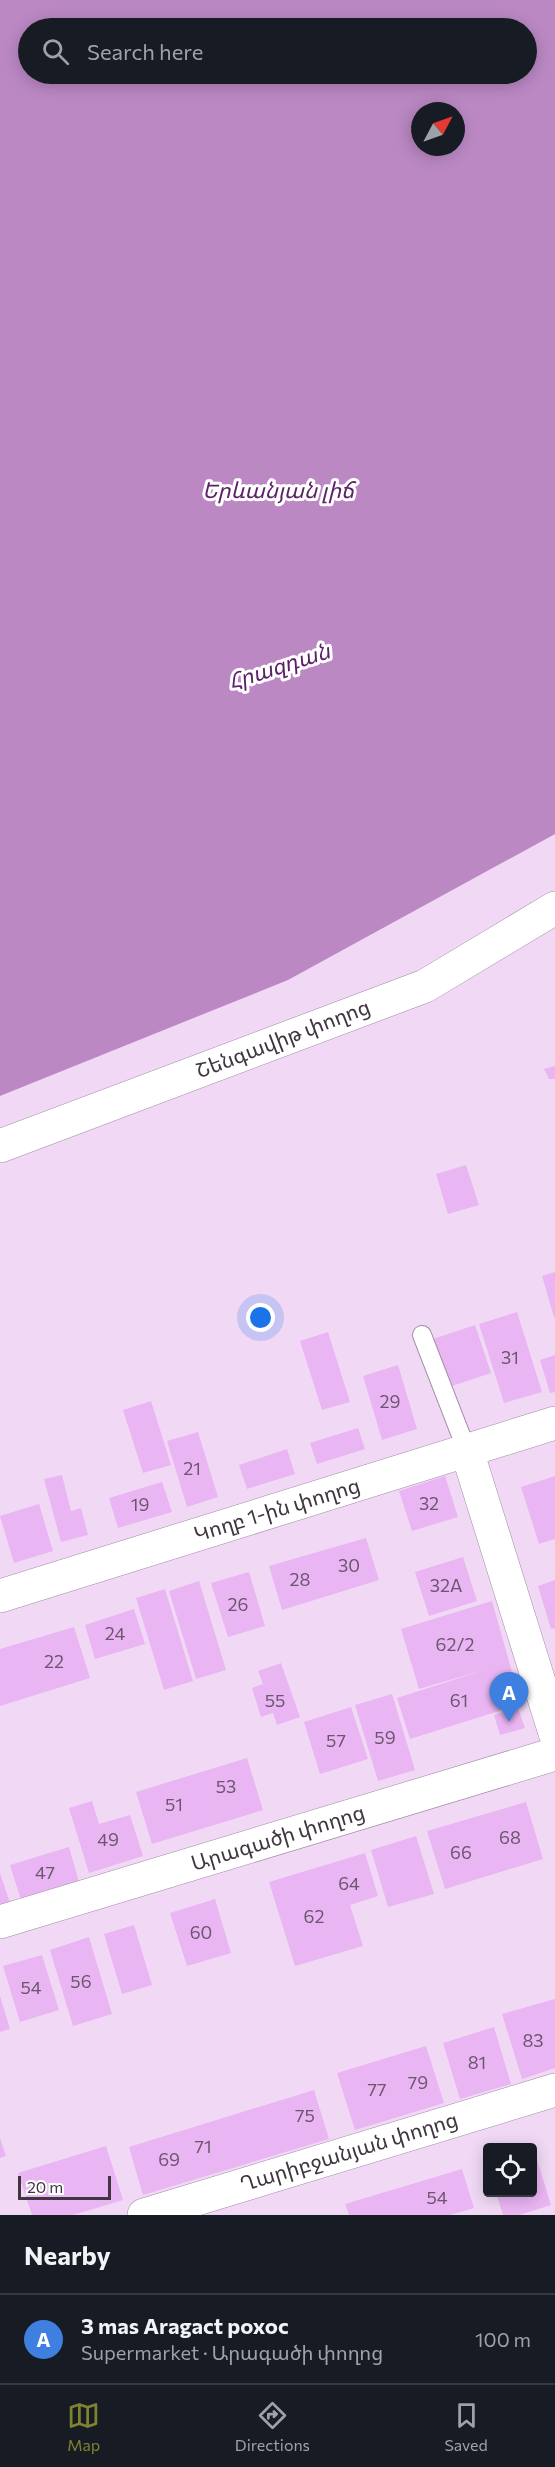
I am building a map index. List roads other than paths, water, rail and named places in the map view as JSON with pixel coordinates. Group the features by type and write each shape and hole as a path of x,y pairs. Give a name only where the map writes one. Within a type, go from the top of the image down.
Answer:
{"street":[{"name":"Շենգավիթ փողոց","path":"0,1146 425,986 555,908"},
{"name":"Կողբ 1-ին փողոց","path":"0,1596 555,1423"},
{"path":"467,1451 555,1733"},
{"name":"Արագածի փողոց","path":"0,1922 555,1754"},
{"name":"Ղարիբջանյան փողոց","path":"144,2215 555,2090"}],"lane":[{"path":"422,1335 467,1451"}],"water":[{"name":"Երևանյան լիճ","path":"0,0 555,0 555,834 288,980 0,1096"}],"place":[{"name":"3 mas Aragact poxoc","path":"509,1722"}],"water label":[{"name":"Հրազդան","path":"279,666"}]}
